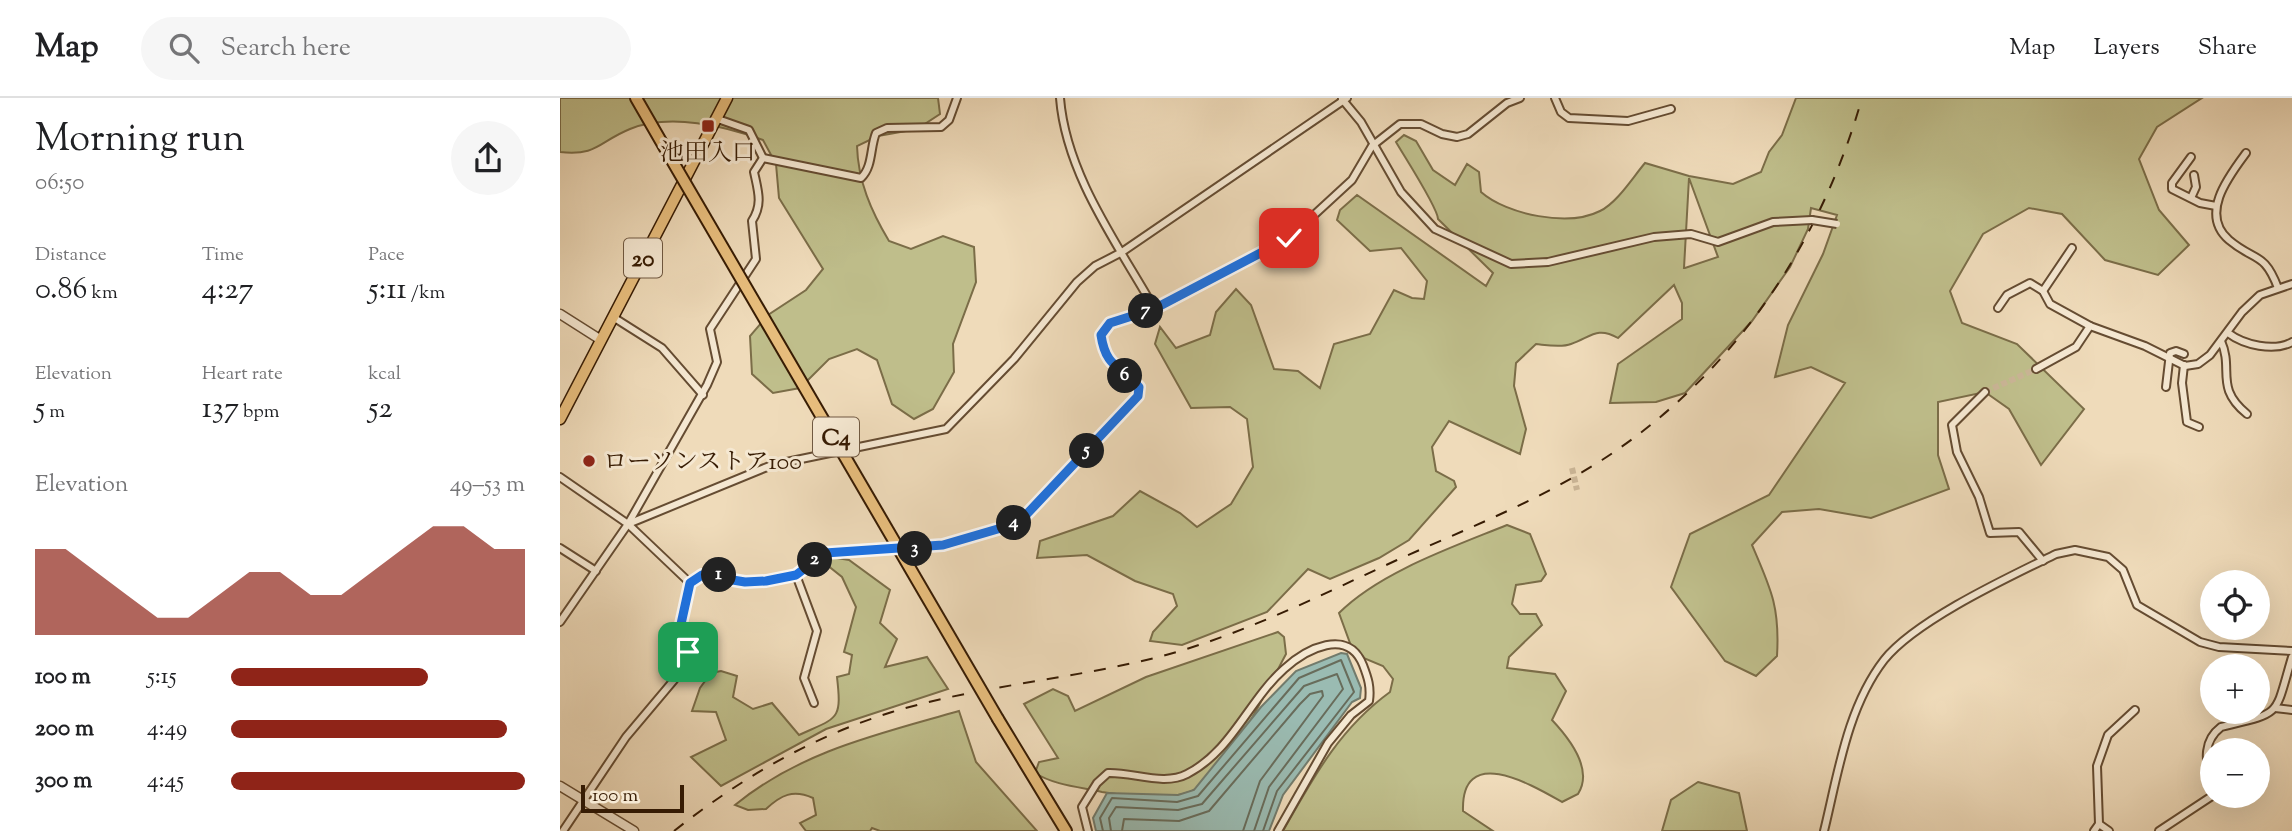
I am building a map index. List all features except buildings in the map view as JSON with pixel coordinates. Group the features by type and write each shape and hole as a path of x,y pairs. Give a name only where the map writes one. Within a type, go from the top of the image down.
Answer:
{"highway":[{"name":"C4","path":"636,98 1066,831"}],"main road":[{"name":"20","path":"560,419 727,98"}],"street":[{"path":"763,159 776,159 857,179 866,174 870,146 876,133 887,128 941,128 949,120 957,98"},
{"path":"1060,98 1068,145 1154,309"},
{"path":"564,831 626,737 674,680 687,657 681,624 690,583 702,575 745,582 796,575 825,553 943,545 1008,526 1025,516 1138,396 1139,387 1110,363 1103,351 1101,335 1110,323 1154,309 1289,238 1352,180 1372,146 1400,124 1411,122 1457,137 1468,134 1507,103 1520,98"},
{"path":"1555,98 1562,112 1569,118 1628,121 1671,109"},
{"path":"628,524 772,465 946,429 1014,359 1077,282 1095,266 1122,251 1344,99 1401,192 1435,229 1511,264 1548,262 1654,237 1691,234 1718,242 1773,222 1812,220 1837,224"},
{"path":"715,118 749,130 763,159"},
{"path":"2246,153 2225,183 2216,206 2228,239 2264,260 2278,288"},
{"path":"2191,157 2171,186 2191,198 2216,206"},
{"path":"560,622 628,524 703,395 717,362 710,329 756,259 752,221 760,209 754,172 763,159"},
{"path":"2191,198 2196,187 2194,175"},
{"path":"2043,291 2072,248"},
{"path":"1998,308 2007,295 2030,283 2043,291 2050,304 2090,326 2184,365 2198,365 2228,333 2242,312 2260,295 2292,284"},
{"path":"560,314 601,340"},
{"path":"613,317 662,348 703,395"},
{"path":"2036,369 2076,347 2090,326"},
{"path":"2228,333 2239,342 2280,348 2292,342"},
{"path":"2221,341 2225,350 2226,387 2238,407 2247,414"},
{"path":"2166,387 2169,358 2176,351 2184,354"},
{"path":"2184,365 2182,383 2187,422 2199,427"},
{"path":"1985,392 1952,425 1956,452 1979,497 1990,533 2019,532 2043,561"},
{"path":"560,477 628,524 690,583"},
{"path":"560,548 596,571"},
{"path":"1824,831 1852,720 1884,660 1912,632 2043,561 2075,550 2108,557 2123,570 2137,605 2200,642 2219,647 2292,651"},
{"path":"796,575 817,631 804,678 814,703"},
{"path":"1088,831 1082,807 1089,793 1108,773 1164,779 1186,775 1223,746 1284,668 1319,646 1346,645 1355,650 1360,658 1371,688 1369,701 1352,715 1328,743 1278,831"},
{"path":"2213,738 2221,727 2270,714 2275,708 2292,657"},
{"path":"2275,708 2292,710"},
{"path":"2094,831 2099,824 2097,766 2108,735 2135,710"},
{"path":"560,786 583,803 634,831"},
{"path":"2160,831 2200,804"},
{"path":"2099,824 2109,831"}],"shaded area":[{"path":"560,98 938,98 940,114 917,129 878,136 857,146 867,195 889,241 911,249 943,236 974,247 976,282 953,344 954,372 933,409 914,419 892,404 877,360 857,349 829,359 800,388 773,393 752,374 750,336 768,315 806,290 823,269 779,198 776,164 763,140 715,126 662,122 630,129 590,150 560,152"},
{"path":"1796,98 2202,98 2157,127 2139,159 2159,210 2189,245 2158,275 2105,260 2062,214 2029,208 1983,234 1950,291 1962,323 2017,344 2084,409 2041,465 2009,409 1985,392 1938,402 1938,455 1949,489 1871,518 1819,509 1782,512 1752,545 1773,599 1778,639 1777,656 1756,676 1725,661 1671,587 1690,534 1769,495 1845,383 1811,367 1775,377 1788,325 1823,254 1837,215 1811,208 1808,229 1790,267 1752,321 1685,393 1656,402 1610,403 1618,364 1682,319 1682,303 1674,285 1618,338 1599,333 1567,345 1536,344 1516,363 1514,386 1526,429 1520,454 1449,421 1432,447 1436,471 1454,481 1456,487 1409,540 1379,558 1330,579 1308,569 1267,612 1182,645 1150,641 1153,632 1177,606 1173,594 1135,581 1087,555 1037,558 1040,541 1113,516 1140,491 1180,513 1197,527 1231,504 1253,467 1247,419 1230,407 1191,408 1155,344 1160,327 1176,348 1210,335 1216,312 1236,289 1251,305 1274,369 1298,371 1320,388 1334,344 1370,334 1394,290 1412,298 1424,299 1427,281 1401,248 1370,251 1337,220 1340,210 1357,195 1486,286 1493,273 1438,219 1427,193 1396,142 1404,135 1416,141 1433,170 1455,185 1467,164 1479,172 1481,192 1492,200 1506,207 1539,216 1572,218 1587,216 1606,207 1619,196 1645,163 1689,176 1733,184 1761,172 1769,152 1782,135","holes":["1689,178 1718,257 1684,268"]},
{"path":"1507,525 1530,534 1546,574 1541,581 1516,585 1512,604 1520,614 1536,614 1542,625 1509,657 1507,668 1555,674 1566,691 1552,720 1571,744 1581,764 1582,784 1578,794 1562,802 1517,779 1486,774 1473,779 1465,790 1463,811 1493,831 1283,831 1317,773 1342,738 1372,706 1390,692 1393,679 1383,666 1354,654 1339,613 1356,598 1396,573"},
{"path":"831,557 849,560 890,590 880,623 897,639 885,667 927,657 948,689 826,729 721,786 691,757 726,740 716,712 692,711 700,688 711,673 721,671 737,676 733,697 753,709 772,703 799,735 822,725 834,716 837,710 837,677 849,674 852,655 844,652 856,607 842,577 822,561"},
{"path":"1278,632 1284,637 1286,654 1257,709 1219,767 1192,791 1160,797 1122,795 1067,785 1035,773 1039,762 1058,758 1024,704 1053,689 1068,696 1075,711 1146,677"},
{"path":"959,711 976,762 1037,831 880,831 872,828 870,831 806,831 800,823 816,815 813,798 806,795 788,795 766,809 748,810 735,805 760,786 787,771 842,746"},
{"path":"1698,782 1739,793 1747,831 1662,831 1671,800"}],"water":[{"path":"1341,653 1347,654 1361,688 1360,698 1352,702 1283,795 1269,831 1096,831 1093,818 1107,793 1178,795 1194,790 1261,707 1296,671"}],"tunnel":[{"path":"1985,392 2036,369"},
{"path":"1572,468 1577,490"}],"railway":[{"path":"674,831 777,761 862,722 960,695 1166,655 1225,636 1501,514 1578,475 1649,426 1692,389 1730,348 1765,303 1796,255 1822,205 1844,153 1862,98"}],"place":[{"name":"池田入口","path":"708,126"},
{"name":"ローソンストア100","path":"589,461"}],"route":[{"path":"688,652 681,624 690,583 702,575 716,575 745,582 766,581 796,575 825,553 943,545 1008,526 1025,516 1138,396 1139,387 1132,379 1120,373 1103,351 1101,335 1110,323 1154,309 1289,238"}]}
